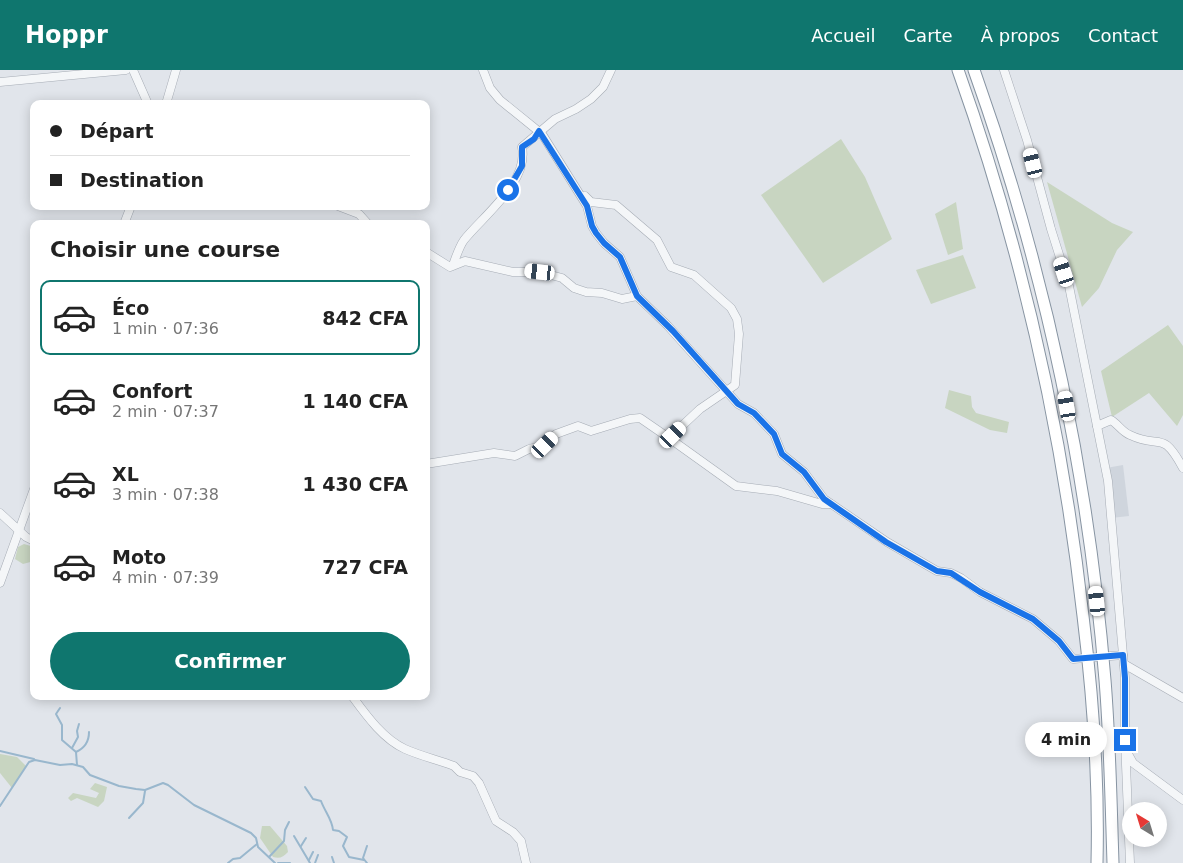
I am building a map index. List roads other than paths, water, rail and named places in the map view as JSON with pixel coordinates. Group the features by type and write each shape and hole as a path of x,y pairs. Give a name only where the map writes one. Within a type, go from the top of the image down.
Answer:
{"highway":[{"path":"958,70 979,130 1009,230 1047,382 1077,564 1088,659 1094,733 1097,863"},
{"path":"974,70 1022,216 1060,371 1093,564 1103,657 1113,863"}],"street":[{"path":"0,82 126,70"},
{"path":"133,70 146,100"},
{"path":"167,100 176,70"},
{"path":"483,70 490,88 500,100 539,131 587,206 592,226 604,243 620,257 637,296 668,326 738,404 754,413 774,434 782,454 804,472 824,499 834,504 886,542 937,571 951,573 980,592 1033,619 1059,641 1073,659 1123,655"},
{"path":"453,265 464,241 508,190 522,166 522,147 534,139 539,131 555,119 576,110 591,99 603,87 611,70"},
{"path":"1004,70 1028,140 1051,229 1069,286 1108,481 1124,664 1130,863"},
{"path":"168,95 171,100"},
{"path":"578,190 592,202 616,205 657,240 671,267 694,275 731,308 737,319 739,334 735,385 700,409 669,438"},
{"path":"120,220 129,210"},
{"path":"348,210 359,214 364,220"},
{"path":"430,255 450,267 465,261 513,272 540,272 562,278 574,288 586,292 602,293 622,299 637,296"},
{"path":"430,463 494,453 515,456 529,448 545,445 556,434 578,426 591,431 630,419 640,418 736,486 777,490 822,504 834,504"},
{"path":"1097,426 1111,420 1131,436 1165,442 1173,450 1183,468"},
{"path":"0,584 30,500"},
{"path":"0,513 30,538"},
{"path":"1124,664 1183,698"},
{"path":"355,700 364,713 394,742 406,749 446,762 473,776 488,799 496,821 513,832 521,841 526,863"},
{"path":"1126,750 1133,763 1153,775 1183,800"}],"waterway":[{"path":"60,708 56,714 62,725 62,740 76,752 77,765"},
{"path":"72,748 78,737 79,724"},
{"path":"76,752 86,744 89,732"},
{"path":"0,751 34,759"},
{"path":"0,806 29,762 35,760 60,765 72,764 83,767 90,775 119,786 145,790 163,783 168,785 194,805 251,833 256,838 258,847 275,863"},
{"path":"305,787 313,799 321,801 333,830 339,831 347,837 343,846 349,857 364,860"},
{"path":"129,818 143,803 145,791"},
{"path":"269,857 284,841 285,830 289,822"},
{"path":"294,836 310,863"},
{"path":"301,846 306,838"},
{"path":"228,863 233,859 240,858 257,844"},
{"path":"367,846 363,858 367,863"},
{"path":"309,860 313,852"},
{"path":"315,863 318,855"},
{"path":"332,857 334,863"},
{"path":"278,863 290,863"}]}
